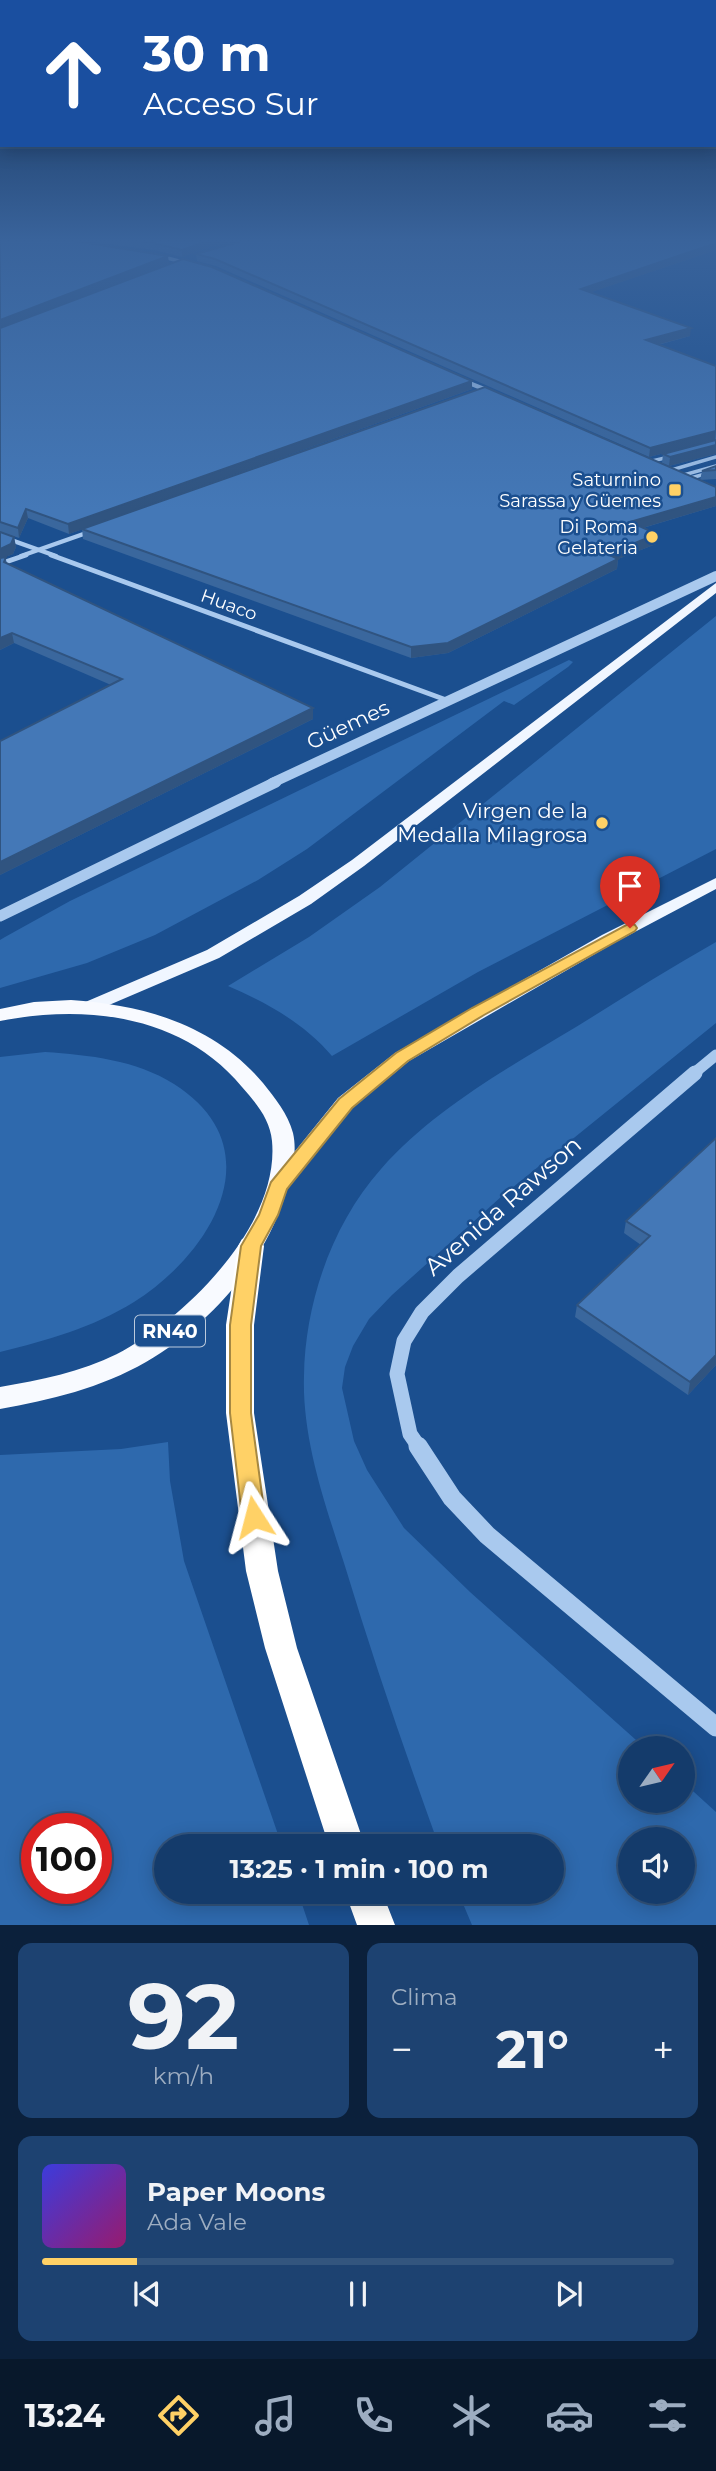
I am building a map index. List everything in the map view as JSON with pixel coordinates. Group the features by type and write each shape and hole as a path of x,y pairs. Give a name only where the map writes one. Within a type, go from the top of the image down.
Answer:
{"highway":[{"name":"RN40","path":"0,1015 49,1007 89,1007 124,1012 163,1023 195,1037 232,1060 255,1084 272,1111 283,1136 284,1153 269,1215 251,1246 215,1293 176,1327 138,1354 86,1376 0,1398"},
{"path":"251,1246 240,1325 240,1413 260,1558 281,1648 343,1834"},
{"path":"368,1904 376,1925"}],"main road":[{"name":"RN40","path":"89,1007 213,954 305,900 358,863 716,587"},
{"name":"RN40","path":"278,1186 345,1103 402,1057 596,946 716,883"}],"street":[{"path":"460,379 497,395"},
{"path":"472,394 485,390"},
{"path":"636,457 698,484"},
{"path":"0,564 104,526"},
{"name":"Huaco","path":"0,536 449,701"},
{"name":"Güemes","path":"0,916 716,576"},
{"name":"Avenida Rawson","path":"716,1055 458,1276 422,1312 404,1341 397,1374 410,1434 452,1498 487,1535 716,1727"}],"lane":[{"path":"648,462 673,456"},
{"path":"668,471 716,457"},
{"path":"680,476 716,468"},
{"path":"687,479 716,468"}],"shaded area":[{"path":"716,616 716,849 478,972 332,1056 284,1015 228,986 309,937 380,887"},
{"path":"569,660 573,662 568,667 514,705 504,701 307,849 258,880 155,935 87,963 0,988 0,940 5,937 70,901"},
{"path":"716,942 716,1023 502,1196 392,1295 369,1319 353,1346 345,1367 342,1388 354,1441 367,1470 404,1528 470,1592 632,1736 618,1736 618,1813 695,1813 695,1793 716,1812 716,1925 472,1925 463,1904 564,1904 564,1834 435,1834 366,1634 322,1495 307,1424 304,1376 316,1293 335,1239 364,1191 402,1147 424,1127 498,1074"},
{"path":"45,1052 95,1057 128,1064 174,1084 204,1110 221,1138 226,1168 221,1199 208,1228 187,1256 162,1281 134,1302 102,1319 52,1338 0,1352 0,1057"},
{"path":"168,1442 170,1481 184,1561 278,1834 154,1834 154,1904 302,1904 309,1925 0,1925 0,1455 121,1449"}],"building":[{"path":"0,331 358,331 472,381 68,524 26,509 18,528 0,522"},
{"path":"380,331 680,331 646,340 716,366 716,431 650,448"},
{"path":"485,387 716,487 716,497 630,522 657,534 608,554 618,559 448,643 411,647 82,529"},
{"path":"716,440 716,445 670,457 663,454"},
{"path":"0,532 14,537 11,544 0,549"},
{"path":"6,557 4,562 313,708 0,862 0,741 122,679 12,633 0,638 0,558"},
{"path":"716,1138 716,1355 690,1382 577,1305 650,1236 626,1221"}],"place":[{"name":"Saturnino Sarassa y Güemes","path":"675,490"},
{"name":"Di Roma Gelateria","path":"652,537"},
{"name":"Virgen de la Medalla Milagrosa","path":"602,823"}],"route":[{"path":"254,1517 240,1413 240,1325 251,1246 269,1215 278,1186 345,1103 402,1057 630,928"}]}
